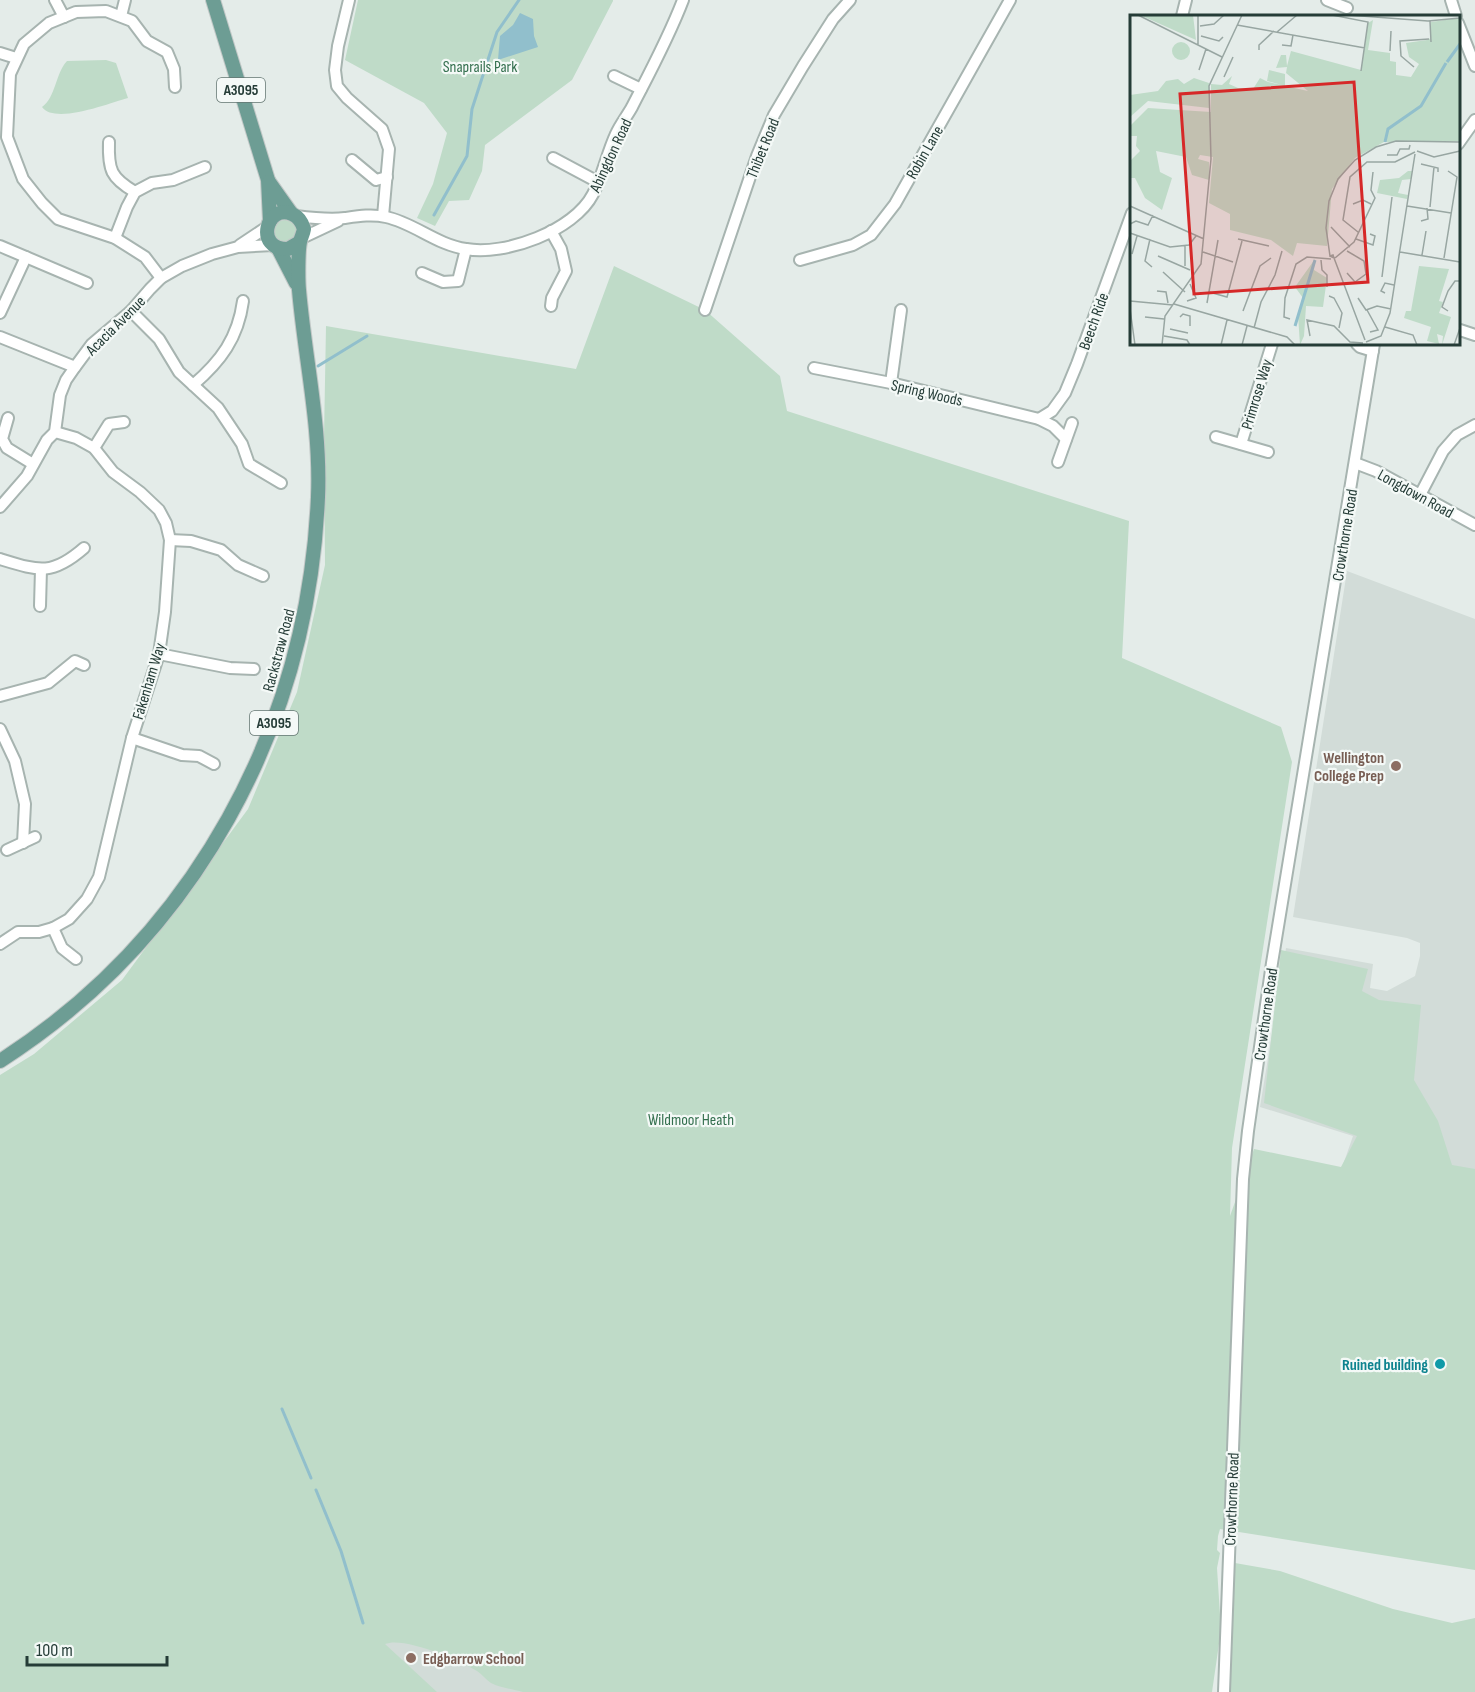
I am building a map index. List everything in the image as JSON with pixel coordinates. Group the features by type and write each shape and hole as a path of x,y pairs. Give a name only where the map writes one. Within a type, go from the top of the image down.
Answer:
{"main road":[{"name":"A3095","path":"213,0 268,180 268,224"},
{"name":"A3095","path":"268,180 293,215"},
{"path":"280,213 293,215 303,226 301,240 292,248 275,247 268,237 268,224 280,213"},
{"name":"Rackstraw Road","path":"0,1061 46,1028 99,983 163,915 221,833 252,776 269,736 290,675 304,619 318,497 315,411 298,287 301,240"},
{"name":"Rackstraw Road","path":"275,247 298,287"}],"street":[{"path":"55,0 64,17"},
{"path":"121,16 125,0"},
{"path":"349,0 338,46 335,70 337,86 382,129 389,149 383,216"},
{"name":"Abingdon Road","path":"301,240 344,218 362,214 400,220 439,240 466,249 500,249 525,242 570,220 592,196 615,135 641,89 682,0"},
{"name":"Thibet Road","path":"705,310 759,150 774,115 833,19 850,0"},
{"name":"Robin Lane","path":"800,260 853,246 872,235 895,204 1010,0"},
{"path":"1182,15 1186,0"},
{"path":"1328,0 1347,8"},
{"path":"1451,0 1456,15"},
{"path":"161,278 145,257 115,238 58,219 42,204 23,179 4,142 7,137 10,74 16,58 24,44 49,23 76,12 106,11 132,21 147,41 167,52 174,69 175,87"},
{"path":"1460,28 1475,66"},
{"path":"0,53 16,58"},
{"path":"614,76 641,89"},
{"path":"1460,141 1475,120"},
{"path":"109,142 108,160 111,173 119,183 135,192"},
{"path":"553,158 598,182"},
{"path":"352,160 375,180 387,177"},
{"path":"115,238 135,192 152,183 172,180 205,167"},
{"name":"Abingdon Road","path":"293,215 344,218"},
{"name":"Beech Ride","path":"1039,419 1052,411 1065,393 1130,216"},
{"name":"Acacia Avenue","path":"0,507 27,476 47,440 55,432 60,395 66,380 92,344 130,311 161,278 182,266 238,247 268,224"},
{"path":"551,231 561,249 566,271 552,298 551,306"},
{"path":"0,246 87,283"},
{"name":"Acacia Avenue","path":"238,247 275,247"},
{"path":"1120,248 1130,252"},
{"path":"422,273 436,281 458,281 466,249"},
{"path":"0,314 26,257"},
{"path":"194,385 213,367 230,345 241,317 243,301"},
{"path":"891,383 901,310"},
{"path":"130,311 159,339 179,372 218,408 242,444 249,465 281,483"},
{"path":"1460,330 1475,335"},
{"path":"0,337 75,367"},
{"name":"Primrose Way","path":"1241,444 1272,345"},
{"path":"1358,345 1373,347"},
{"name":"Crowthorne Road","path":"1224,1692 1243,1179 1247,1139 1272,963 1373,347"},
{"name":"Spring Woods","path":"814,368 891,383 1039,419 1053,426 1066,439"},
{"path":"1052,411 1053,426"},
{"path":"8,418 2,439 7,448 33,464"},
{"path":"94,448 109,424 124,422"},
{"path":"1058,462 1072,423"},
{"path":"1420,495 1443,451 1457,435 1475,425"},
{"name":"Fakenham Way","path":"0,944 18,932 39,932 53,928 69,919 87,898 99,877 132,738 159,654 165,612 170,540 166,523 159,510 114,472 94,448 76,438 55,432"},
{"name":"Primrose Way","path":"1216,437 1268,452"},
{"name":"Longdown Road","path":"1355,463 1376,471 1475,525"},
{"path":"170,540 191,541 221,550 238,565 263,576"},
{"path":"0,559 32,569 53,568 68,562 84,548"},
{"path":"40,606 41,568"},
{"path":"159,654 230,668 254,669"},
{"path":"0,696 48,683 75,662 84,665"},
{"path":"0,729 15,761 25,804 23,843"},
{"path":"132,738 182,755 199,756 214,764"},
{"path":"7,850 35,837"},
{"path":"53,928 62,948 76,959"}],"shaded area":[{"name":"Wellington College Prep","path":"1347,571 1475,619 1475,1217 1344,1162 1353,1136 1260,1107 1286,948 1373,964 1370,988 1387,991 1415,976 1420,956 1420,943 1407,938 1293,917"},
{"name":"Edgbarrow School","path":"364,1624 573,1692 342,1692"}],"green space":[{"name":"Snaprails Park","path":"358,0 613,1 572,80 485,145 482,171 469,200 449,201 435,226 417,218 433,184 447,133 424,103 345,60"},
{"path":"106,60 116,63 128,98 70,113 58,114 42,107 47,103 67,61"},
{"path":"285,220 290,221 296,227 296,237 290,243 285,244 280,243 274,237 273,232 274,227 280,221"},
{"name":"Wildmoor Heath","path":"614,266 705,310 780,376 787,411 1129,521 1122,658 1281,727 1292,762 1232,1148 1230,1216 1254,1149 1341,1167 1357,1136 1264,1103 1281,950 1368,969 1362,991 1379,1000 1421,1005 1414,1080 1438,1121 1452,1165 1475,1169 1475,1570 1220,1529 1217,1550 1220,1553 1217,1568 1221,1630 1212,1692 523,1692 495,1685 477,1671 445,1656 418,1646 393,1642 385,1644 437,1692 0,1692 0,1075 34,1054 122,980 248,809 297,692 325,565 326,326 576,369"},
{"path":"1235,1563 1280,1571 1393,1609 1452,1623 1475,1618 1475,1692 1228,1692"}],"water":[{"path":"520,13 533,19 534,36 538,47 498,60 500,36 513,25"}],"waterway":[{"path":"434,215 467,156 472,109 497,32 519,0"},
{"path":"318,366 367,336"},
{"path":"282,1409 311,1478"},
{"path":"316,1490 341,1551 363,1623"}],"place":[{"name":"Wellington College Prep","path":"1396,766"},
{"name":"Ruined building","path":"1440,1364"},
{"name":"Edgbarrow School","path":"411,1658"}]}
